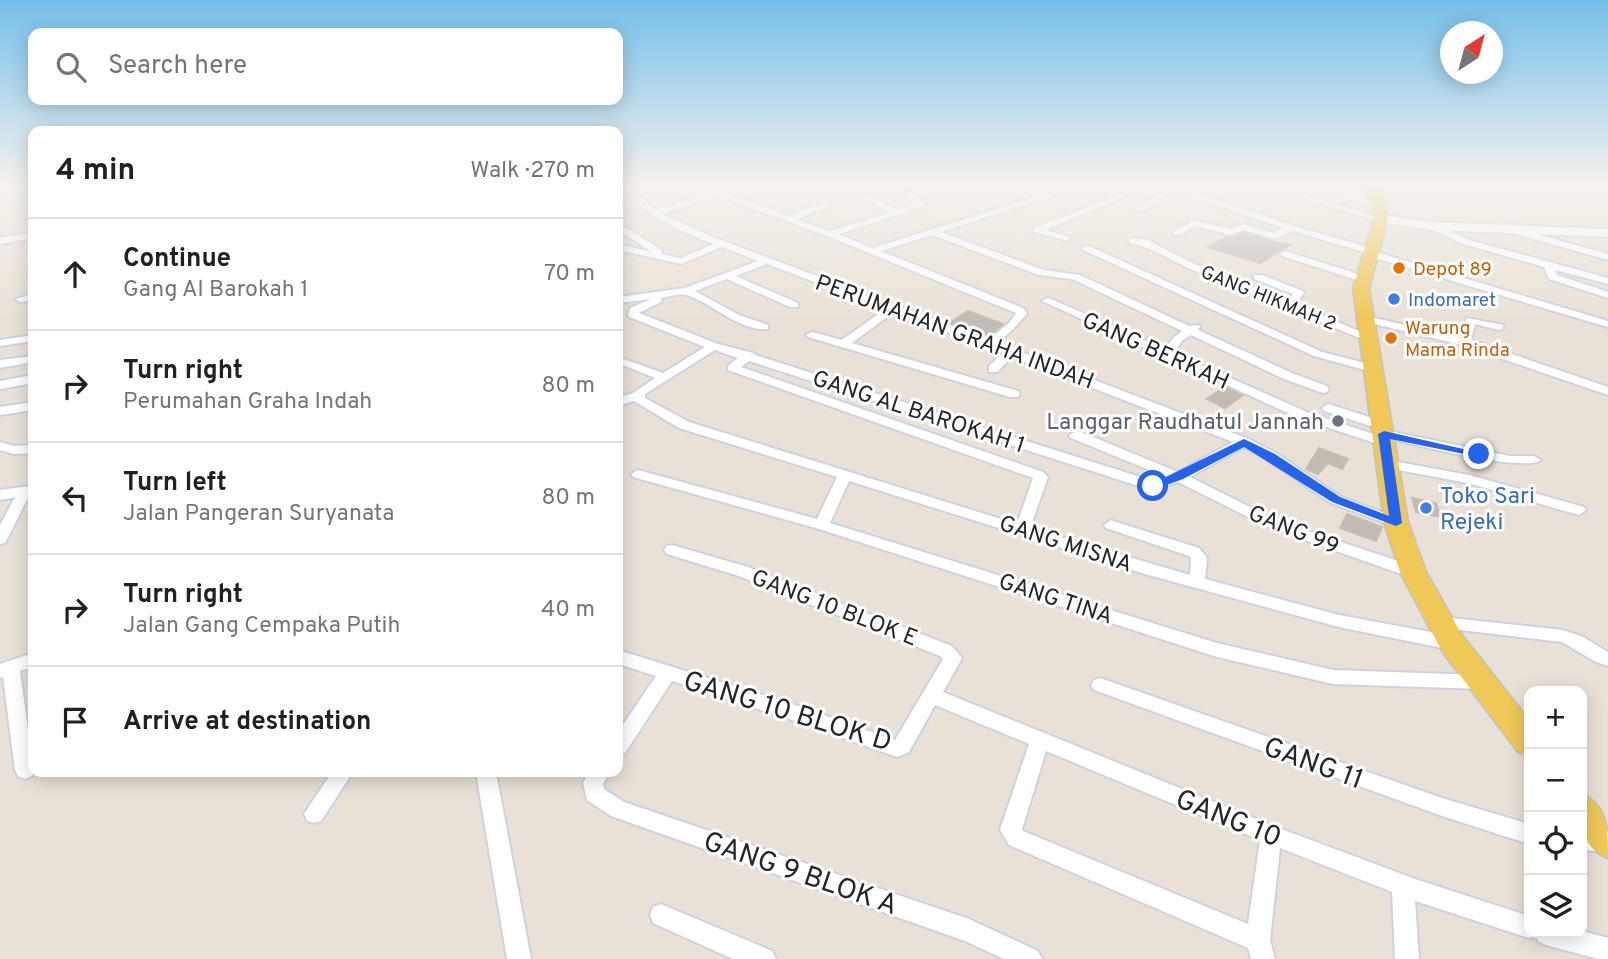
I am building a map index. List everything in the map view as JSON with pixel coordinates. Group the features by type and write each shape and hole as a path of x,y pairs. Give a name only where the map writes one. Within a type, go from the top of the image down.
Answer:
{"main road":[{"path":"1375,231 1362,288 1396,523 1413,572 1446,633 1524,737"},
{"path":"1535,231 1608,233"},
{"path":"1584,812 1608,842"}],"street":[{"path":"625,231 666,257"},
{"name":"PERUMAHAN GRAHA INDAH","path":"696,231 767,261 1244,442 1271,456 1336,500 1396,523"},
{"path":"821,231 1021,312 1013,325 989,344"},
{"path":"830,234 840,231"},
{"path":"871,251 937,231"},
{"path":"1039,231 1066,239"},
{"path":"1176,233 1180,231"},
{"path":"1257,231 1275,236 1287,231"},
{"path":"1297,231 1608,324"},
{"path":"1443,231 1466,242 1608,281"},
{"path":"1514,231 1608,257"},
{"path":"933,232 1042,273 1074,276 1194,327 1323,389"},
{"path":"0,241 28,236"},
{"name":"GANG HIKMAH 2","path":"1132,241 1145,242 1175,259 1289,306 1367,329 1465,342 1608,391"},
{"path":"623,248 685,260 723,243"},
{"path":"1086,248 1318,354 1372,368"},
{"path":"1285,254 1364,279"},
{"path":"623,299 687,291 767,261"},
{"path":"1549,266 1553,277 1608,295"},
{"path":"728,276 794,305"},
{"path":"1258,277 1299,293 1301,295 1289,306"},
{"path":"687,291 735,317 764,327"},
{"name":"GANG AL BAROKAH 1","path":"671,294 634,310 633,315 715,345 1153,486 1179,477 1244,442"},
{"path":"20,299 28,298"},
{"name":"GANG BERKAH","path":"1047,301 1303,415 1384,442"},
{"path":"843,345 892,308"},
{"path":"1465,342 1471,320 1499,327"},
{"path":"1167,355 1194,327"},
{"path":"812,335 1014,394"},
{"path":"0,343 28,339"},
{"path":"623,400 637,396 715,345"},
{"path":"993,369 1010,352"},
{"path":"749,355 732,368 1038,475 1041,477 1037,493 1023,528"},
{"path":"0,364 28,360"},
{"path":"623,361 665,378"},
{"path":"0,385 28,380"},
{"name":"GANG MISNA","path":"637,396 684,425 1197,583 1339,621 1446,633 1563,636 1578,640 1595,654 1608,659"},
{"path":"0,411 28,407"},
{"path":"1328,408 1384,442 1469,479 1578,510"},
{"name":"GANG 99","path":"1076,435 1179,477 1273,524 1413,572"},
{"path":"1384,442 1510,460 1535,460"},
{"path":"0,446 14,450 28,449"},
{"name":"GANG TINA","path":"638,474 821,525 1217,650 1321,674 1392,681 1480,681"},
{"path":"821,525 845,475"},
{"path":"0,495 28,490"},
{"path":"0,539 28,492"},
{"path":"1111,525 1194,552 1199,558 1197,583"},
{"name":"GANG 10 BLOK E","path":"672,550 742,571 946,651 953,658 933,696"},
{"name":"GANG 10 BLOK D","path":"623,659 897,749 902,746 933,696"},
{"path":"26,770 5,669 28,662"},
{"path":"623,740 668,673"},
{"name":"GANG 11","path":"1100,685 1453,811 1524,832"},
{"name":"GANG 10","path":"933,696 1271,835 1403,885 1524,925"},
{"path":"1040,739 1011,830 1016,838 1261,950 1271,835"},
{"path":"314,814 340,777"},
{"path":"487,777 519,959"},
{"name":"GANG 9 BLOK A","path":"597,777 593,783 594,794 618,809 969,931 1030,959"},
{"path":"1587,841 1608,842"},
{"path":"1403,885 1407,959"},
{"path":"661,915 764,959"},
{"path":"1564,938 1608,950"}],"building":[{"path":"1244,233 1290,245 1260,263 1208,247 1227,237"},
{"path":"968,311 1003,324 988,337 949,323"},
{"path":"1225,387 1243,395 1225,408 1207,399"},
{"path":"1319,448 1348,459 1342,469 1328,463 1318,474 1306,469"},
{"name":"Toko Sari Rejeki","path":"1412,498 1436,503 1440,517 1416,512"},
{"path":"1347,514 1382,527 1376,541 1340,528"}],"place":[{"name":"Depot 89","path":"1399,268"},
{"name":"Indomaret","path":"1394,299"},
{"name":"Warung Mama Rinda","path":"1391,338"},
{"name":"Langgar Raudhatul Jannah","path":"1338,421"},
{"name":"Toko Sari Rejeki","path":"1426,508"}],"route":[{"path":"1153,486 1179,477 1244,442 1271,456 1336,500 1396,523 1384,434 1479,454"}]}
